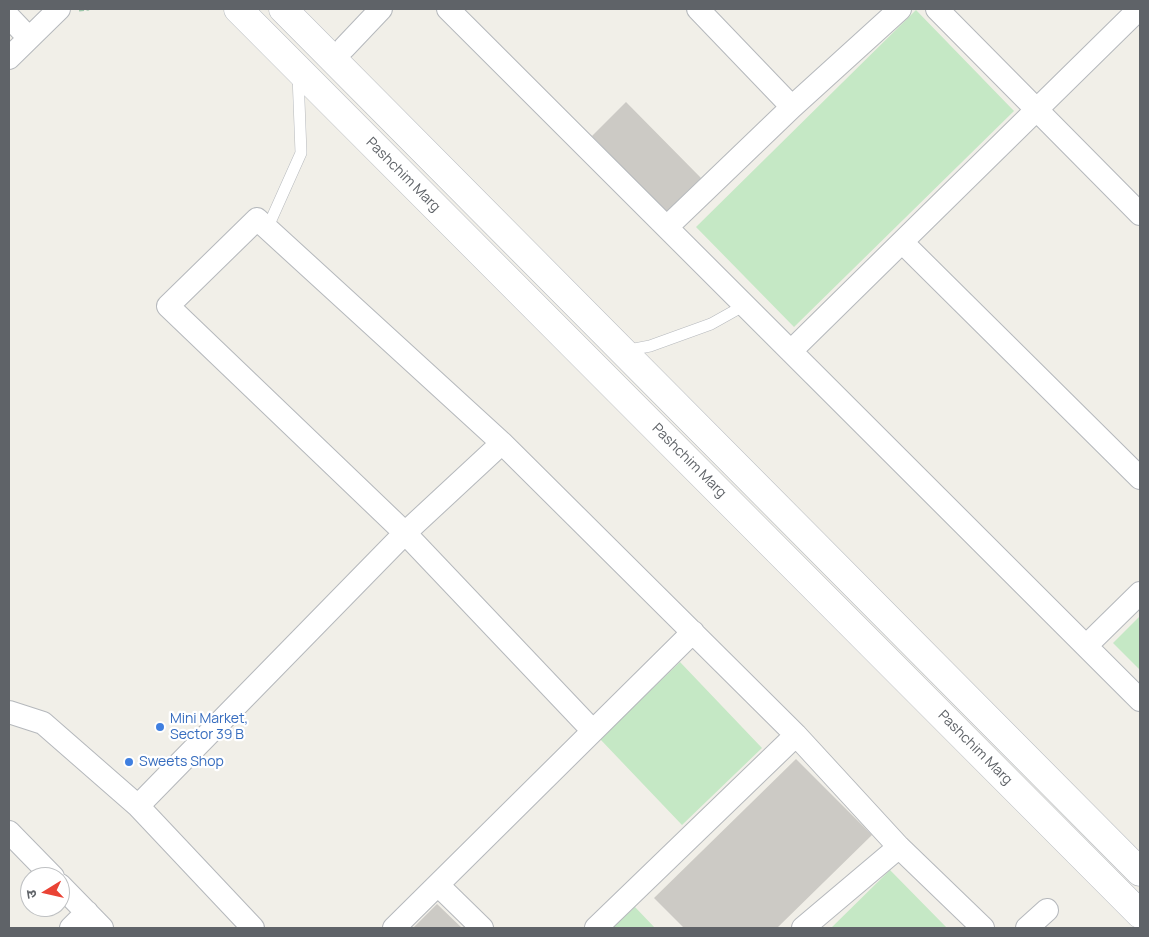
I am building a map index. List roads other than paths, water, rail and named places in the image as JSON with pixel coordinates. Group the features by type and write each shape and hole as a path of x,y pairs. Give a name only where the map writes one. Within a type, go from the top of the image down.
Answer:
{"main road":[{"name":"Pashchim Marg","path":"238,9 1140,914"},
{"path":"283,9 1140,872"}],"street":[{"path":"9,58 59,9"},
{"path":"344,48 381,9"},
{"path":"448,9 1140,700"},
{"path":"698,9 792,107"},
{"path":"667,227 792,107 900,9"},
{"path":"937,9 1140,214"},
{"path":"791,351 1036,108 1139,9"},
{"path":"9,17 29,38"},
{"path":"593,731 405,533 168,306 257,219 502,443 796,735 899,847 983,928"},
{"path":"903,242 1140,478"},
{"path":"138,806 405,533 502,443"},
{"path":"1086,646 1140,593"},
{"path":"394,928 439,886 693,632"},
{"path":"9,712 43,724 138,806 253,928"},
{"path":"596,928 796,735"},
{"path":"9,832 43,867"},
{"path":"803,928 899,847"},
{"path":"439,886 482,928"},
{"path":"70,894 102,928"},
{"path":"1027,928 1047,910"},
{"path":"71,928 87,912"}],"lane":[{"path":"267,229 301,153 298,69"},
{"path":"623,351 650,346 711,324 745,305"}],"place":[{"name":"Mini Market, Sector 39 B","path":"160,727"},
{"name":"Sweets Shop","path":"129,762"}]}
